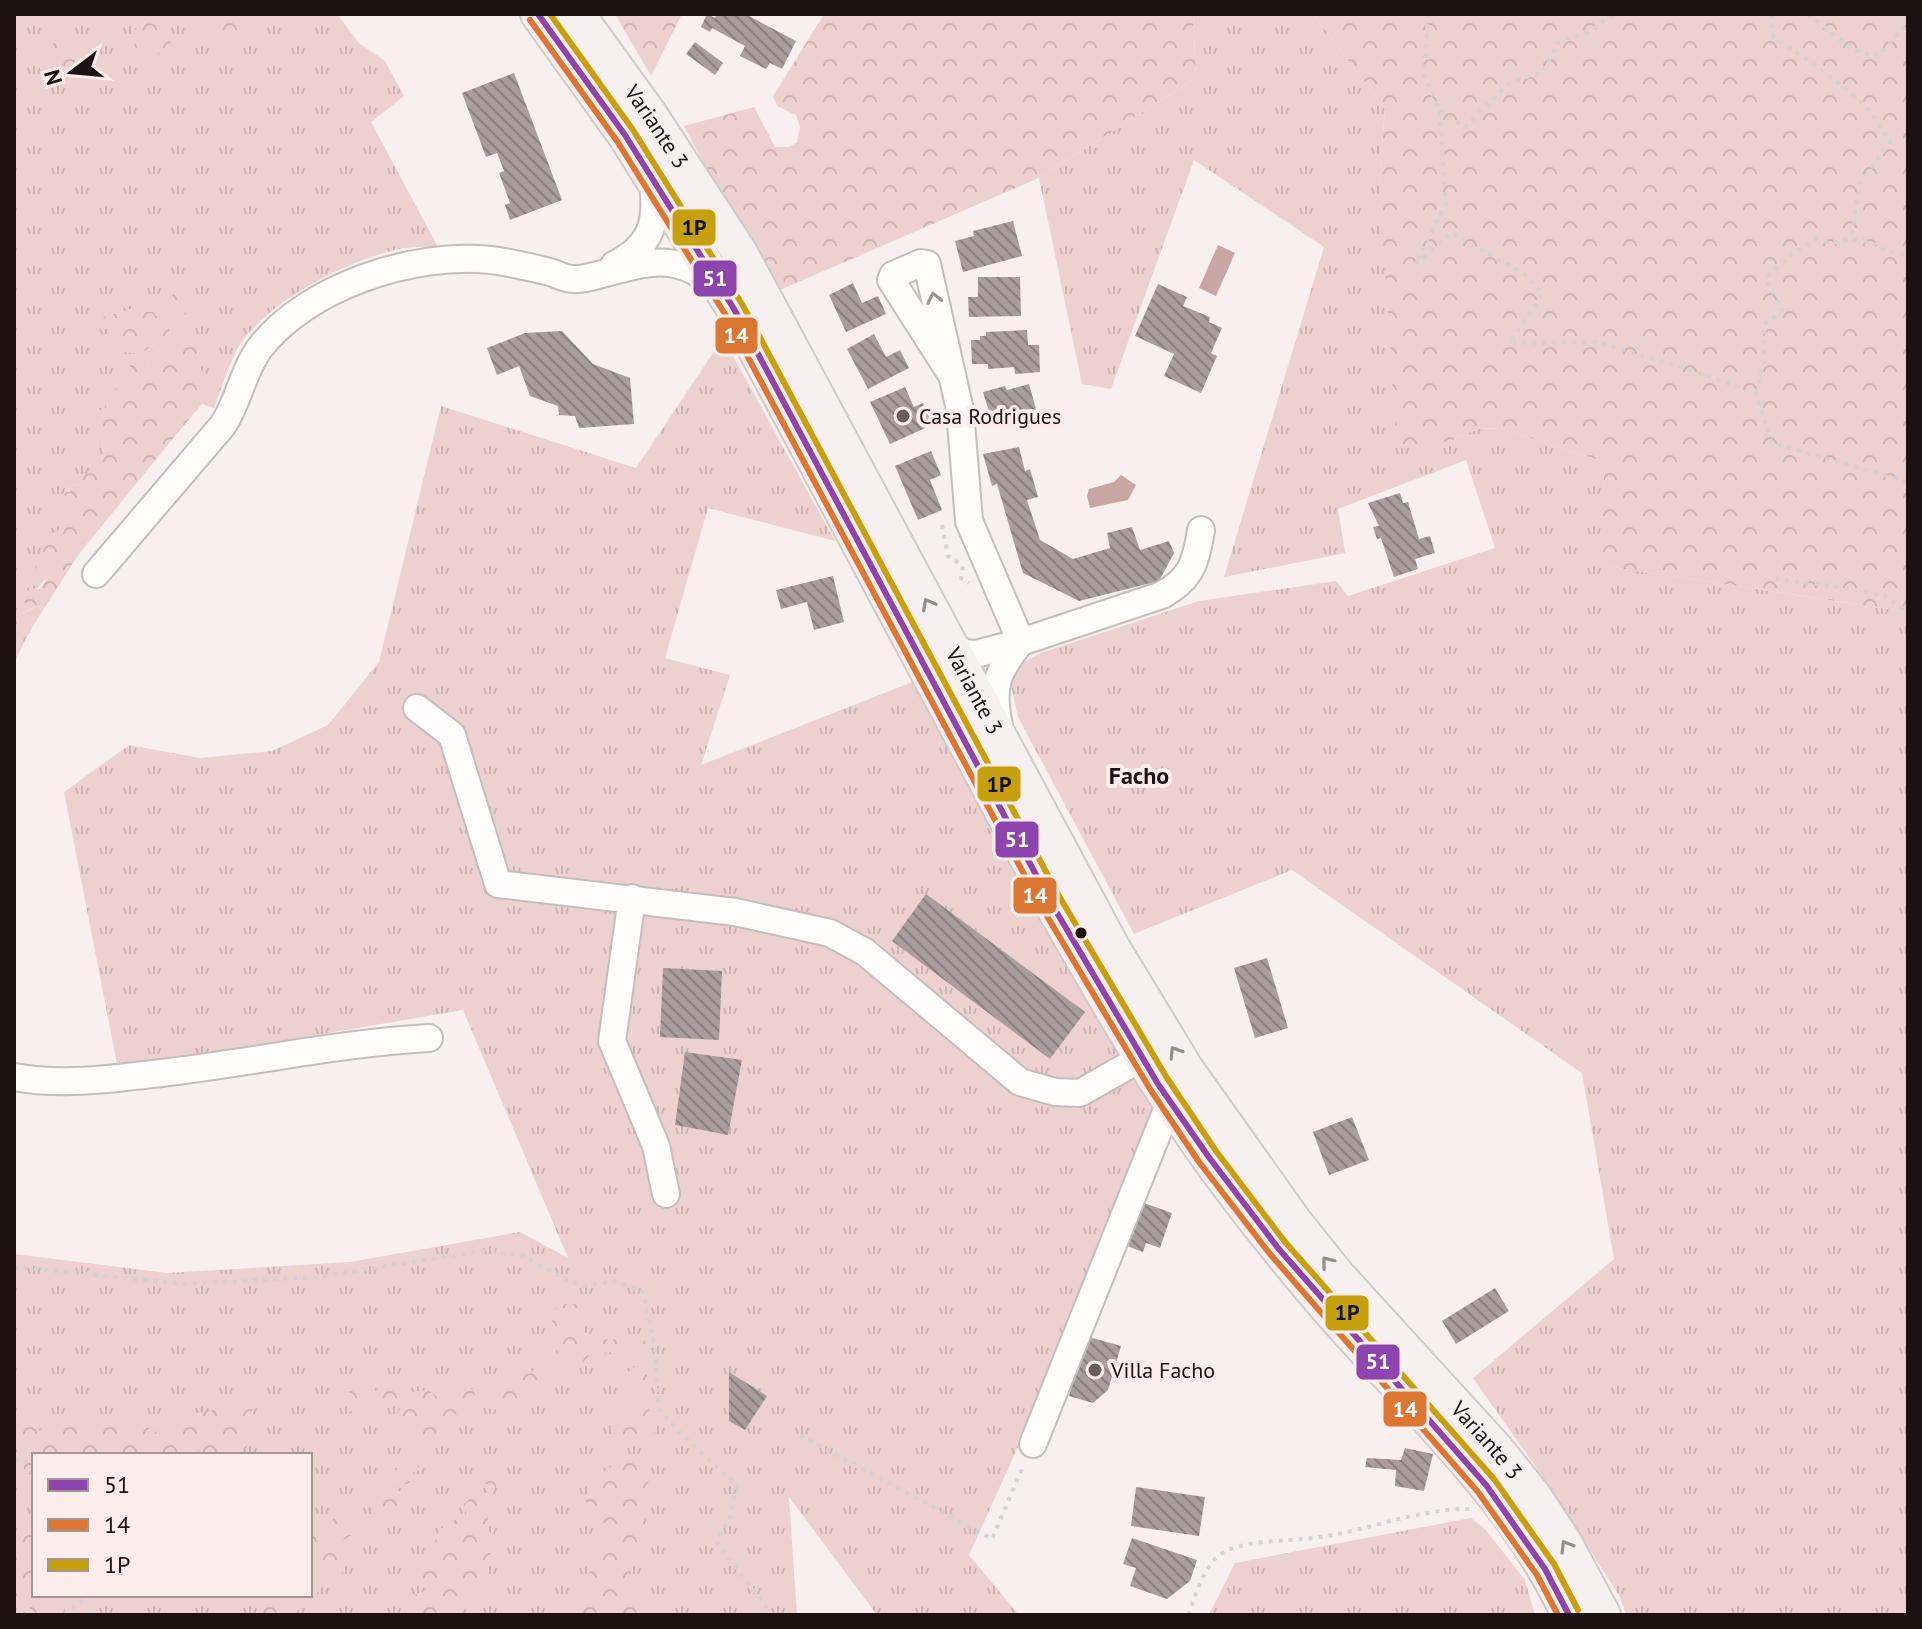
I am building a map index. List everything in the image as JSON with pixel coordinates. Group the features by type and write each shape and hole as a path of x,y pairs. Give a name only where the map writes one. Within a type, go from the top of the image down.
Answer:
{"main road":[{"name":"Variante 3","path":"538,14 625,135 720,286 1050,901 1170,1102 1242,1203 1315,1293 1495,1498 1534,1553 1569,1615"},
{"name":"Variante 3","path":"577,14 650,115 740,253 1142,999 1186,1069 1260,1175 1321,1254 1496,1449 1533,1495 1564,1542 1603,1615"}],"street":[{"path":"593,276 640,248 648,236 655,220 653,179"},
{"path":"96,574 223,425 233,410 247,368 259,349 277,329 330,292 416,262 452,258 491,260 573,279 647,261 666,262 698,271 720,286"},
{"path":"951,374 960,410 969,521 1021,642"},
{"path":"948,641 963,653 976,654 1162,595 1180,585 1191,570 1201,530"},
{"path":"1001,740 994,704 995,686 1006,661 1021,642"},
{"path":"417,708 452,735 498,884 735,912 830,933 865,952 1020,1082 1055,1092 1080,1093 1143,1057"},
{"path":"632,898 612,1041 656,1146 666,1194"},
{"path":"14,1077 72,1082 122,1078 429,1038"},
{"path":"1033,1444 1170,1102"}],"path":[{"path":"1428,14 1424,74 1440,112 1446,203 1415,264 1451,233 1523,273 1543,293 1510,343 1595,342 1756,393"},
{"path":"1440,112 1465,127 1510,82 1542,73 1558,43 1592,30 1613,14"},
{"path":"1771,14 1774,37 1867,107 1890,142 1860,183 1851,239"},
{"path":"1808,14 1852,49 1877,57 1908,23"},
{"path":"1908,256 1887,251 1868,241 1851,239 1833,243 1816,239 1793,253 1766,278 1782,310 1764,325 1764,361 1756,393 1772,443 1908,482"},
{"path":"1775,579 1885,596 1908,612"},
{"path":"14,1267 185,1284 316,1277 482,1251 522,1255 568,1281 584,1286 616,1281 643,1292 655,1347 659,1409 736,1485 730,1517 716,1541 772,1615"},
{"path":"800,1435 992,1539 1033,1444"},
{"path":"1188,1615 1210,1564 1223,1552 1323,1537 1446,1509 1474,1509 1495,1498"},
{"path":"64,1615 86,1597"}],"green space":[{"path":"14,14 220,14 212,21 253,24 248,14 337,14 359,43 385,61 404,96 371,122 438,247 400,249 355,263 312,284 273,310 243,340 214,408 202,404 159,455 210,392 188,365 162,345 172,296 161,322 137,311 102,318 120,342 140,354 153,345 162,352 110,400 103,422 103,454 89,467 95,471 79,484 68,487 72,507 64,510 73,522 47,576 22,601 39,605 14,617"},
{"path":"220,14 248,14 253,24 246,39 233,43 217,35 212,21"},
{"path":"615,14 682,14 651,76"},
{"path":"824,14 1193,14 1196,78 1039,178 780,290 684,126 754,107 775,147 789,147 797,142 800,127 796,115 777,106 773,96"},
{"path":"1193,14 1313,14 1385,109 1379,182 1450,441 1478,429 1500,428 1605,462 1599,565 1908,612 1908,1615 1626,1615 1619,1595 1538,1470 1473,1378 1614,1259 1582,1073 1292,870 1134,934 1018,717 1011,686 1018,665 1040,653 1199,601 1336,581 1348,596 1495,548 1466,460 1338,509 1345,553 1224,577 1324,247 1194,160 1111,389 1082,384 1039,178 1196,78"},
{"path":"1313,14 1908,14 1908,612 1598,565 1605,462 1500,428 1478,429 1450,441 1397,449 1379,182 1385,109"},
{"path":"146,23 160,25 172,44 155,56 136,52 133,31"},
{"path":"67,39 81,52 67,75 47,82 40,69 39,54 50,44"},
{"path":"180,291 189,301 186,314 168,321 169,331 162,344 175,339 190,341 199,350 189,365 210,377 210,393 78,555 27,635 14,664 14,617 38,606 22,602 30,588 40,589 46,580 35,567 42,547 48,544 51,534 72,523 67,520 63,510 72,507 63,493 70,492 68,487 79,484 79,476 94,472 88,466 103,454 102,434 93,413 106,408 108,396 114,394 118,385 130,381 127,371 134,360 141,361 146,367 154,356 162,352 153,345 140,354 122,352 120,342 110,339 108,329 100,330 101,318 137,307 144,312 153,312 161,321 172,295"},
{"path":"723,338 835,541 708,508 665,658 730,675 701,765 915,681 1166,1120 969,1555 1019,1615 877,1615 789,1497 797,1615 14,1615 14,1254 167,1273 350,1262 520,1232 568,1258 463,1010 118,1069 64,792 129,745 200,758 272,751 328,725 379,662 441,406 636,468"},
{"path":"159,455 89,542 124,496"},
{"path":"580,1304 584,1332 600,1339 645,1340 646,1354 633,1356 623,1352 616,1366 613,1351 607,1354 594,1348 581,1364 562,1369 557,1350 550,1350 549,1335 556,1328 551,1323 556,1306"},
{"path":"636,1365 646,1365 649,1389 649,1411 642,1422 650,1423 655,1431 650,1444 637,1447 635,1437 627,1437 623,1444 610,1428 623,1407 634,1399 647,1402 645,1394 628,1386 627,1373"},
{"path":"538,1366 549,1367 561,1378 555,1379 553,1386 544,1390 527,1386 519,1407 506,1410 500,1406 497,1410 485,1408 488,1392 491,1390 494,1399 501,1396 500,1375 511,1370 530,1374"},
{"path":"456,1380 475,1391 471,1415 452,1414 446,1430 436,1432 433,1454 422,1454 417,1436 412,1443 396,1416 406,1400 392,1400 381,1408 364,1404 356,1416 347,1407 349,1390 370,1386 376,1391 397,1385 411,1392 427,1390 440,1398 450,1393"},
{"path":"255,1392 264,1392 245,1422 258,1430 242,1453 220,1453 217,1450 216,1453 176,1453 173,1447 167,1453 32,1453 32,1472 28,1473 21,1465 14,1465 14,1427 34,1424 46,1439 60,1436 68,1417 108,1426 140,1423 166,1438 158,1421 254,1401"},
{"path":"406,1455 422,1471 414,1471 409,1484 393,1485 404,1496 398,1506 388,1509 392,1515 384,1525 364,1500"},
{"path":"621,1460 646,1465 650,1494 644,1514 651,1534 637,1543 624,1582 649,1605 648,1615 580,1615 576,1611 590,1590 589,1559 605,1523 594,1521 585,1498 598,1475"},
{"path":"486,1465 499,1466 500,1478 490,1499 487,1527 493,1538 487,1577 476,1586 483,1602 465,1608 470,1615 396,1615 406,1611 416,1594 439,1586 440,1581 421,1580 420,1575 435,1565 429,1556 437,1553 435,1542 439,1530 467,1517 464,1504 476,1493 487,1493 489,1486 478,1479"},
{"path":"337,1515 356,1523 353,1534 331,1548 344,1559 341,1579 326,1581 312,1564 312,1531 325,1528"},
{"path":"1471,1518 1485,1529 1525,1580 1535,1615 1209,1615 1235,1563"},
{"path":"32,1531 32,1597 71,1597 70,1605 64,1609 66,1615 43,1615 40,1611 33,1615 18,1615 31,1607 17,1603 14,1591 22,1576 14,1571 14,1537"},
{"path":"317,1581 323,1587 293,1615 256,1615 262,1609 257,1602 266,1597 312,1597 312,1586"}],"shaded area":[{"path":"1218,245 1235,253 1216,296 1199,288"},
{"path":"1121,475 1136,485 1128,500 1090,508 1089,489 1114,482"}],"building":[{"path":"707,14 715,18 717,14 750,14 796,41 782,69 770,63 766,69 740,56 745,46 712,28 710,32 701,27"},
{"path":"695,42 723,63 715,75 686,54"},
{"path":"514,73 562,200 510,220 505,205 510,203 499,173 504,171 497,153 486,157 462,93"},
{"path":"1013,221 1022,256 963,272 955,241 974,236 973,231"},
{"path":"978,277 1020,277 1021,316 969,317 968,297 978,297"},
{"path":"853,283 862,303 878,296 886,314 846,332 829,295"},
{"path":"1158,284 1187,297 1183,306 1210,317 1209,322 1222,328 1211,353 1217,356 1201,393 1164,376 1174,354 1135,336"},
{"path":"1027,330 1028,345 1039,345 1040,372 1015,374 1014,367 988,369 988,364 972,364 971,340 980,340 986,332"},
{"path":"562,331 593,364 630,378 634,424 579,428 575,416 559,415 558,406 530,396 519,366 497,375 487,348 525,333"},
{"path":"874,334 886,357 900,350 909,368 868,389 847,349"},
{"path":"1029,384 1038,416 1000,427 996,413 990,415 983,392"},
{"name":"Casa Rodrigues","path":"905,387 914,407 923,403 932,425 890,444 870,402"},
{"path":"1019,447 1025,471 1030,469 1038,497 1027,500 1040,540 1073,559 1110,548 1107,533 1132,527 1140,550 1169,541 1174,553 1159,581 1079,601 1023,573 997,484 992,486 983,454"},
{"path":"931,451 941,475 930,480 942,510 918,520 895,466"},
{"path":"1400,493 1403,503 1408,502 1419,539 1430,536 1435,553 1415,559 1418,569 1394,577 1381,538 1377,539 1373,527 1379,526 1368,503"},
{"path":"833,576 844,622 814,630 807,602 781,609 776,590"},
{"path":"926,894 1085,1012 1050,1059 892,941"},
{"path":"1267,958 1288,1028 1255,1038 1234,968"},
{"path":"663,968 722,971 719,1040 660,1037"},
{"path":"685,1052 742,1060 728,1135 675,1125"},
{"path":"1352,1117 1369,1160 1329,1175 1313,1132"},
{"path":"1141,1202 1172,1213 1160,1248 1146,1243 1143,1252 1127,1246"},
{"path":"1495,1288 1509,1311 1456,1344 1442,1321"},
{"path":"1085,1336 1121,1346 1108,1390 1093,1403 1069,1396"},
{"path":"729,1372 767,1396 745,1430 729,1421"},
{"path":"1405,1448 1433,1454 1424,1491 1395,1486 1396,1470 1365,1467 1367,1458 1401,1460"},
{"path":"1136,1487 1205,1497 1199,1536 1131,1526"},
{"path":"1132,1538 1197,1560 1190,1581 1167,1599 1130,1586 1136,1568 1123,1564"}],"transit line":[{"name":"51","path":"538,14 625,135 734,309 1050,901 1158,1084 1278,1248 1486,1485 1545,1569 1569,1615"},
{"name":"1P","path":"550,14 633,130 742,304 1059,896 1167,1078 1216,1151 1285,1242 1494,1479 1554,1564 1578,1610"},
{"name":"14","path":"530,20 617,141 725,314 1041,906 1150,1089 1199,1162 1270,1254 1478,1492 1537,1575 1558,1615"}],"place":[{"name":"Casa Rodrigues","path":"903,416"},
{"name":"Villa Facho","path":"1095,1370"}],"district":[{"name":"Facho","path":"1139,776"}]}
